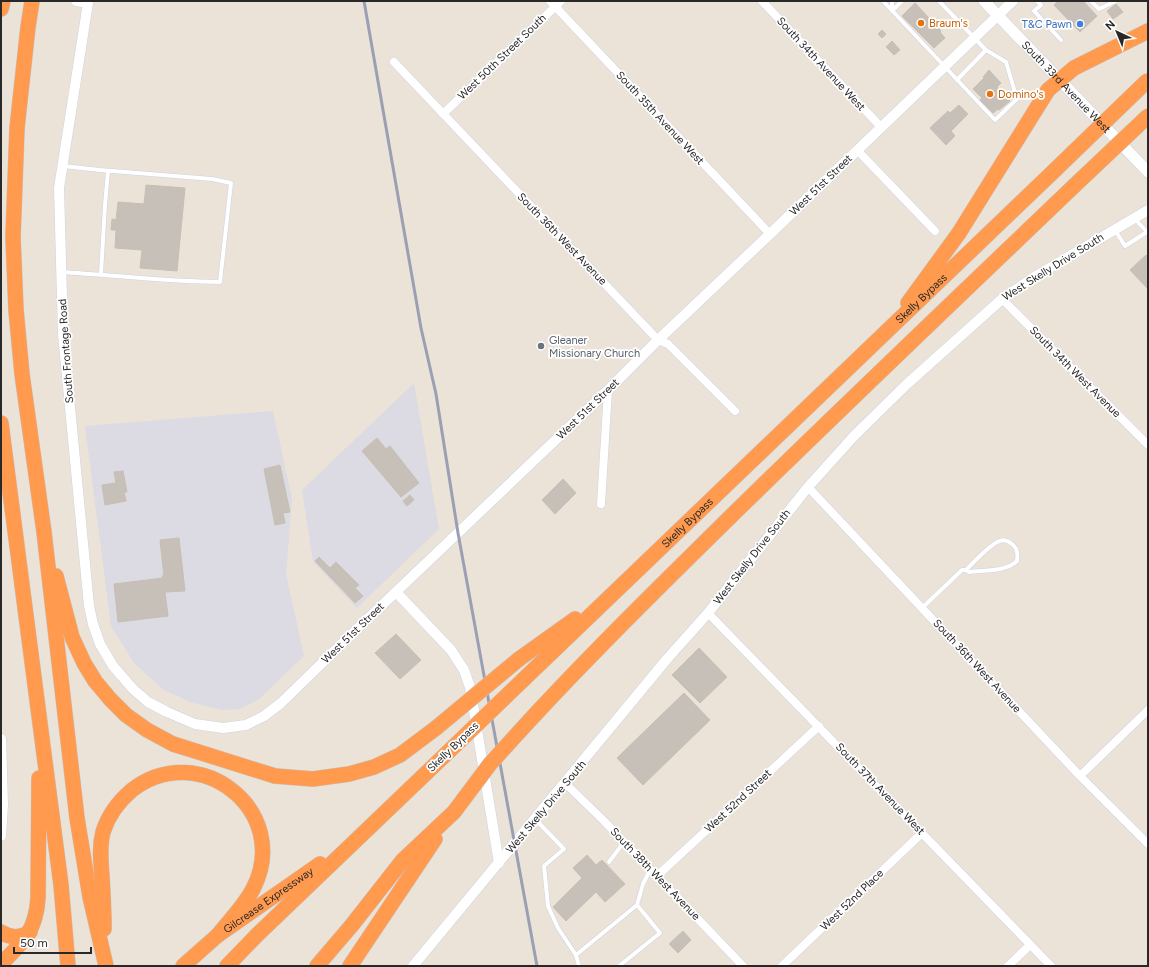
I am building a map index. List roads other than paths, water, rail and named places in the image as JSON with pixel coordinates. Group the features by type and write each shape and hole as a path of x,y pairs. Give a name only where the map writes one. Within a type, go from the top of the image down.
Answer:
{"highway":[{"path":"1,9 2,1"},
{"path":"32,1 17,128 13,237 16,310 22,374 44,532 77,818 90,897 106,966"},
{"path":"888,331 959,233 1048,90 1074,68 1148,31"},
{"name":"Skelly Bypass","path":"227,966 357,838 1148,81"},
{"path":"350,966 409,876 490,764 561,685 808,440 1148,116"},
{"path":"1,423 61,885 68,966"},
{"path":"44,532 72,637 84,663 95,681 110,699 126,715 147,730 173,744 275,776 313,779 349,774 374,767 400,755 436,728 519,659 618,588"},
{"path":"1,964 30,932 36,918 38,898 39,719"},
{"path":"106,966 100,852 103,833 115,808 125,796 140,784 162,775 173,773 192,773 207,776 236,793 248,806 257,821 263,851 260,870 253,888 244,903 218,935"},
{"path":"317,966 352,925 403,860 454,812"},
{"name":"Gilcrease Expressway","path":"183,966 218,935 357,838"},
{"path":"1,932 8,936 14,937 26,935 30,932"}],"main road":[{"name":"South 33rd Avenue West","path":"984,1 1148,172"}],"street":[{"path":"76,1 92,2"},
{"name":"South 34th Avenue West","path":"762,1 881,127"},
{"name":"West 51st Street","path":"133,689 148,702 167,712 195,724 223,728 246,725 264,716 281,703 1013,1"},
{"name":"South Frontage Road","path":"92,2 60,188 63,334 89,606 100,644 113,666 133,689"},
{"name":"West 50th Street South","path":"444,114 555,3"},
{"name":"South 35th Avenue West","path":"555,3 770,234"},
{"name":"South 36th West Avenue","path":"394,62 658,340 668,344 735,411"},
{"path":"858,150 935,231"},
{"name":"West Skelly Drive South","path":"413,966 667,659 708,613 808,487 854,436 907,384 1002,299 1036,276 1148,210"},
{"name":"South 34th West Avenue","path":"1002,299 1148,445"},
{"path":"600,504 608,390"},
{"name":"South 36th West Avenue","path":"808,487 1080,776 1148,844"},
{"path":"396,592 451,650 464,670 470,687 499,863"},
{"name":"South 37th Avenue West","path":"708,613 1051,966"},
{"path":"1080,776 1148,710"},
{"name":"West 52nd Street","path":"657,876 819,726"},
{"path":"1,739 3,806 1,836"},
{"name":"South 38th West Avenue","path":"565,783 743,966"},
{"name":"West 52nd Place","path":"782,966 922,833"},
{"path":"1008,966 1030,945"}],"lane":[{"path":"883,1 995,120 1017,99 1006,62 986,50 939,1"},
{"path":"892,1 892,11"},
{"path":"892,11 902,1"},
{"path":"1037,1 1041,5 1034,11 1061,40"},
{"path":"1091,1 1099,9 1116,1"},
{"path":"1095,5 1099,1"},
{"path":"957,80 986,50"},
{"path":"61,272 186,282 220,282 231,183 212,179 63,166"},
{"path":"101,274 108,171"},
{"path":"1115,229 1125,246 1147,233 1134,218"},
{"path":"922,608 962,570 966,570 995,543 1000,540 1004,540 1014,545 1017,552 1017,561 1013,565 1006,568 969,572 966,570"},
{"path":"534,819 564,849 544,866 548,906 558,928 576,955 579,966"},
{"path":"609,862 624,842"},
{"path":"576,955 637,905 643,884 650,870"},
{"path":"619,966 660,933 637,905"}],"railway":[{"path":"364,1 421,328 436,394 458,533 537,966"}],"place":[{"name":"Braum's","path":"921,23"},
{"name":"T&C Pawn","path":"1080,24"},
{"name":"Domino's","path":"990,94"},
{"name":"Gleaner Missionary Church","path":"541,346"}]}
